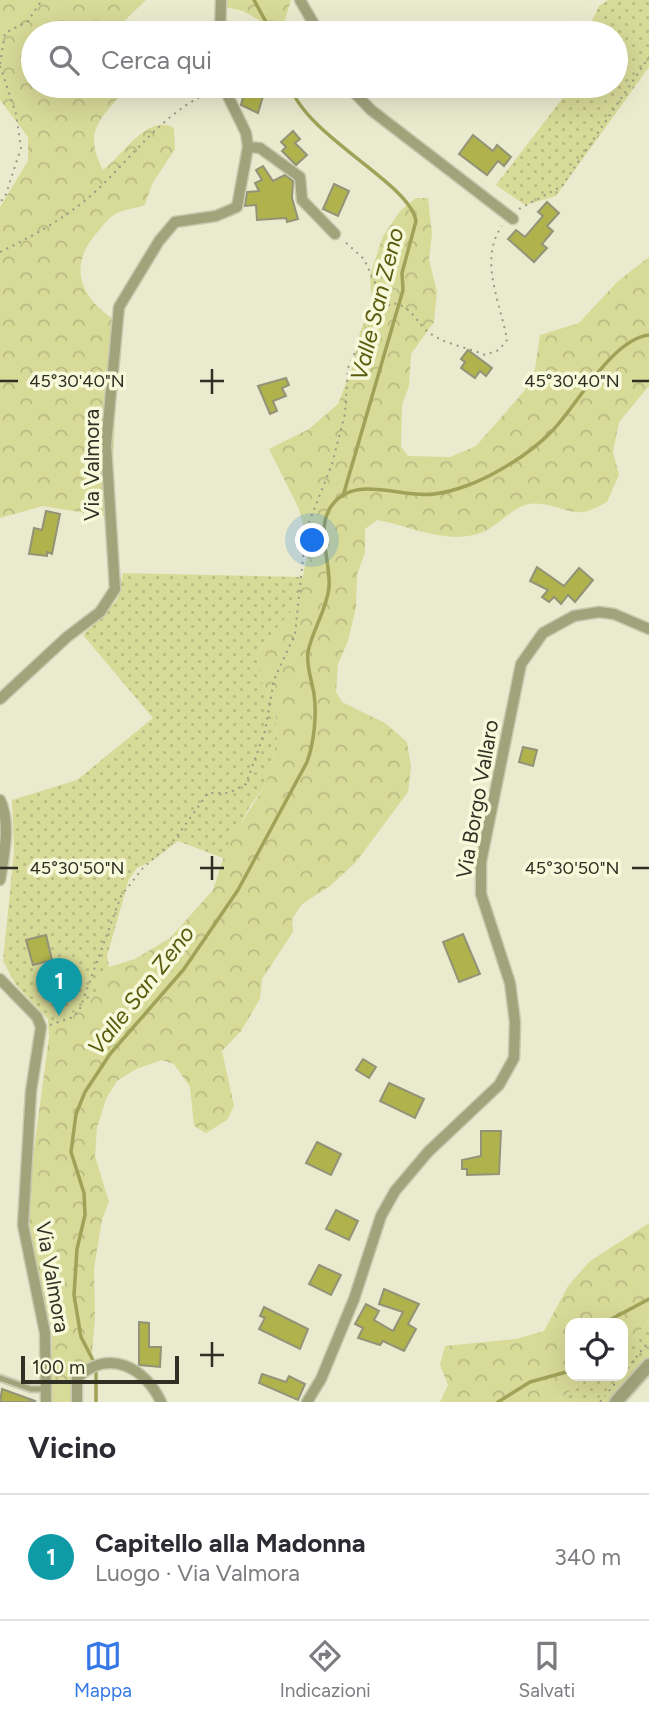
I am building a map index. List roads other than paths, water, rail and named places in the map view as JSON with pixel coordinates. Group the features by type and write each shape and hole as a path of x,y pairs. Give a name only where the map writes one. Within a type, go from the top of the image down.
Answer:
{"street":[{"path":"220,21 221,0"},
{"path":"300,0 312,21"},
{"name":"Via Valmora","path":"0,699 67,637 100,612 115,589 106,445 119,307 159,241 175,222 216,216 237,207 248,147 246,133 229,98"},
{"path":"360,98 371,110 512,218"},
{"path":"248,147 260,148 300,177 302,201 335,234"},
{"name":"Via Borgo Vallaro","path":"306,1402 321,1380 354,1299 380,1216 395,1191 428,1152 499,1085 514,1058 515,1022 510,984 481,894 481,862 521,664 543,633 574,616 599,611 614,614 649,629"},
{"path":"0,800 5,810 5,835 0,880"},
{"name":"Via Valmora","path":"0,979 37,1017 41,1027 31,1091 23,1225 46,1333 46,1402"},
{"path":"77,1402 77,1378 91,1364 113,1363 136,1370 153,1385 161,1402"},
{"path":"616,1402 649,1364"}],"lane":[{"path":"0,1378 31,1389 46,1389"}],"waterway":[{"name":"Valle San Zeno","path":"254,0 265,21"},
{"name":"Valle San Zeno","path":"296,98 316,124 396,191 410,206 416,221 402,273 403,290 343,496"},
{"name":"Valle San Zeno","path":"94,1362 81,1337 74,1295 77,1249 85,1215 84,1193 71,1152 76,1114 85,1092 110,1054 184,969 238,890 307,762 313,738 315,711 308,652 329,587 324,527 330,508 340,497 351,491 378,489 421,495 434,494 459,488 491,475 534,448 563,419 609,360 635,339 649,335"},
{"path":"613,1318 649,1299"},
{"name":"Valle San Zeno","path":"96,1368 96,1402"},
{"path":"498,1402 530,1382 565,1372"}],"place":[{"name":"Capitello alla Madonna","path":"59,1016"}]}
